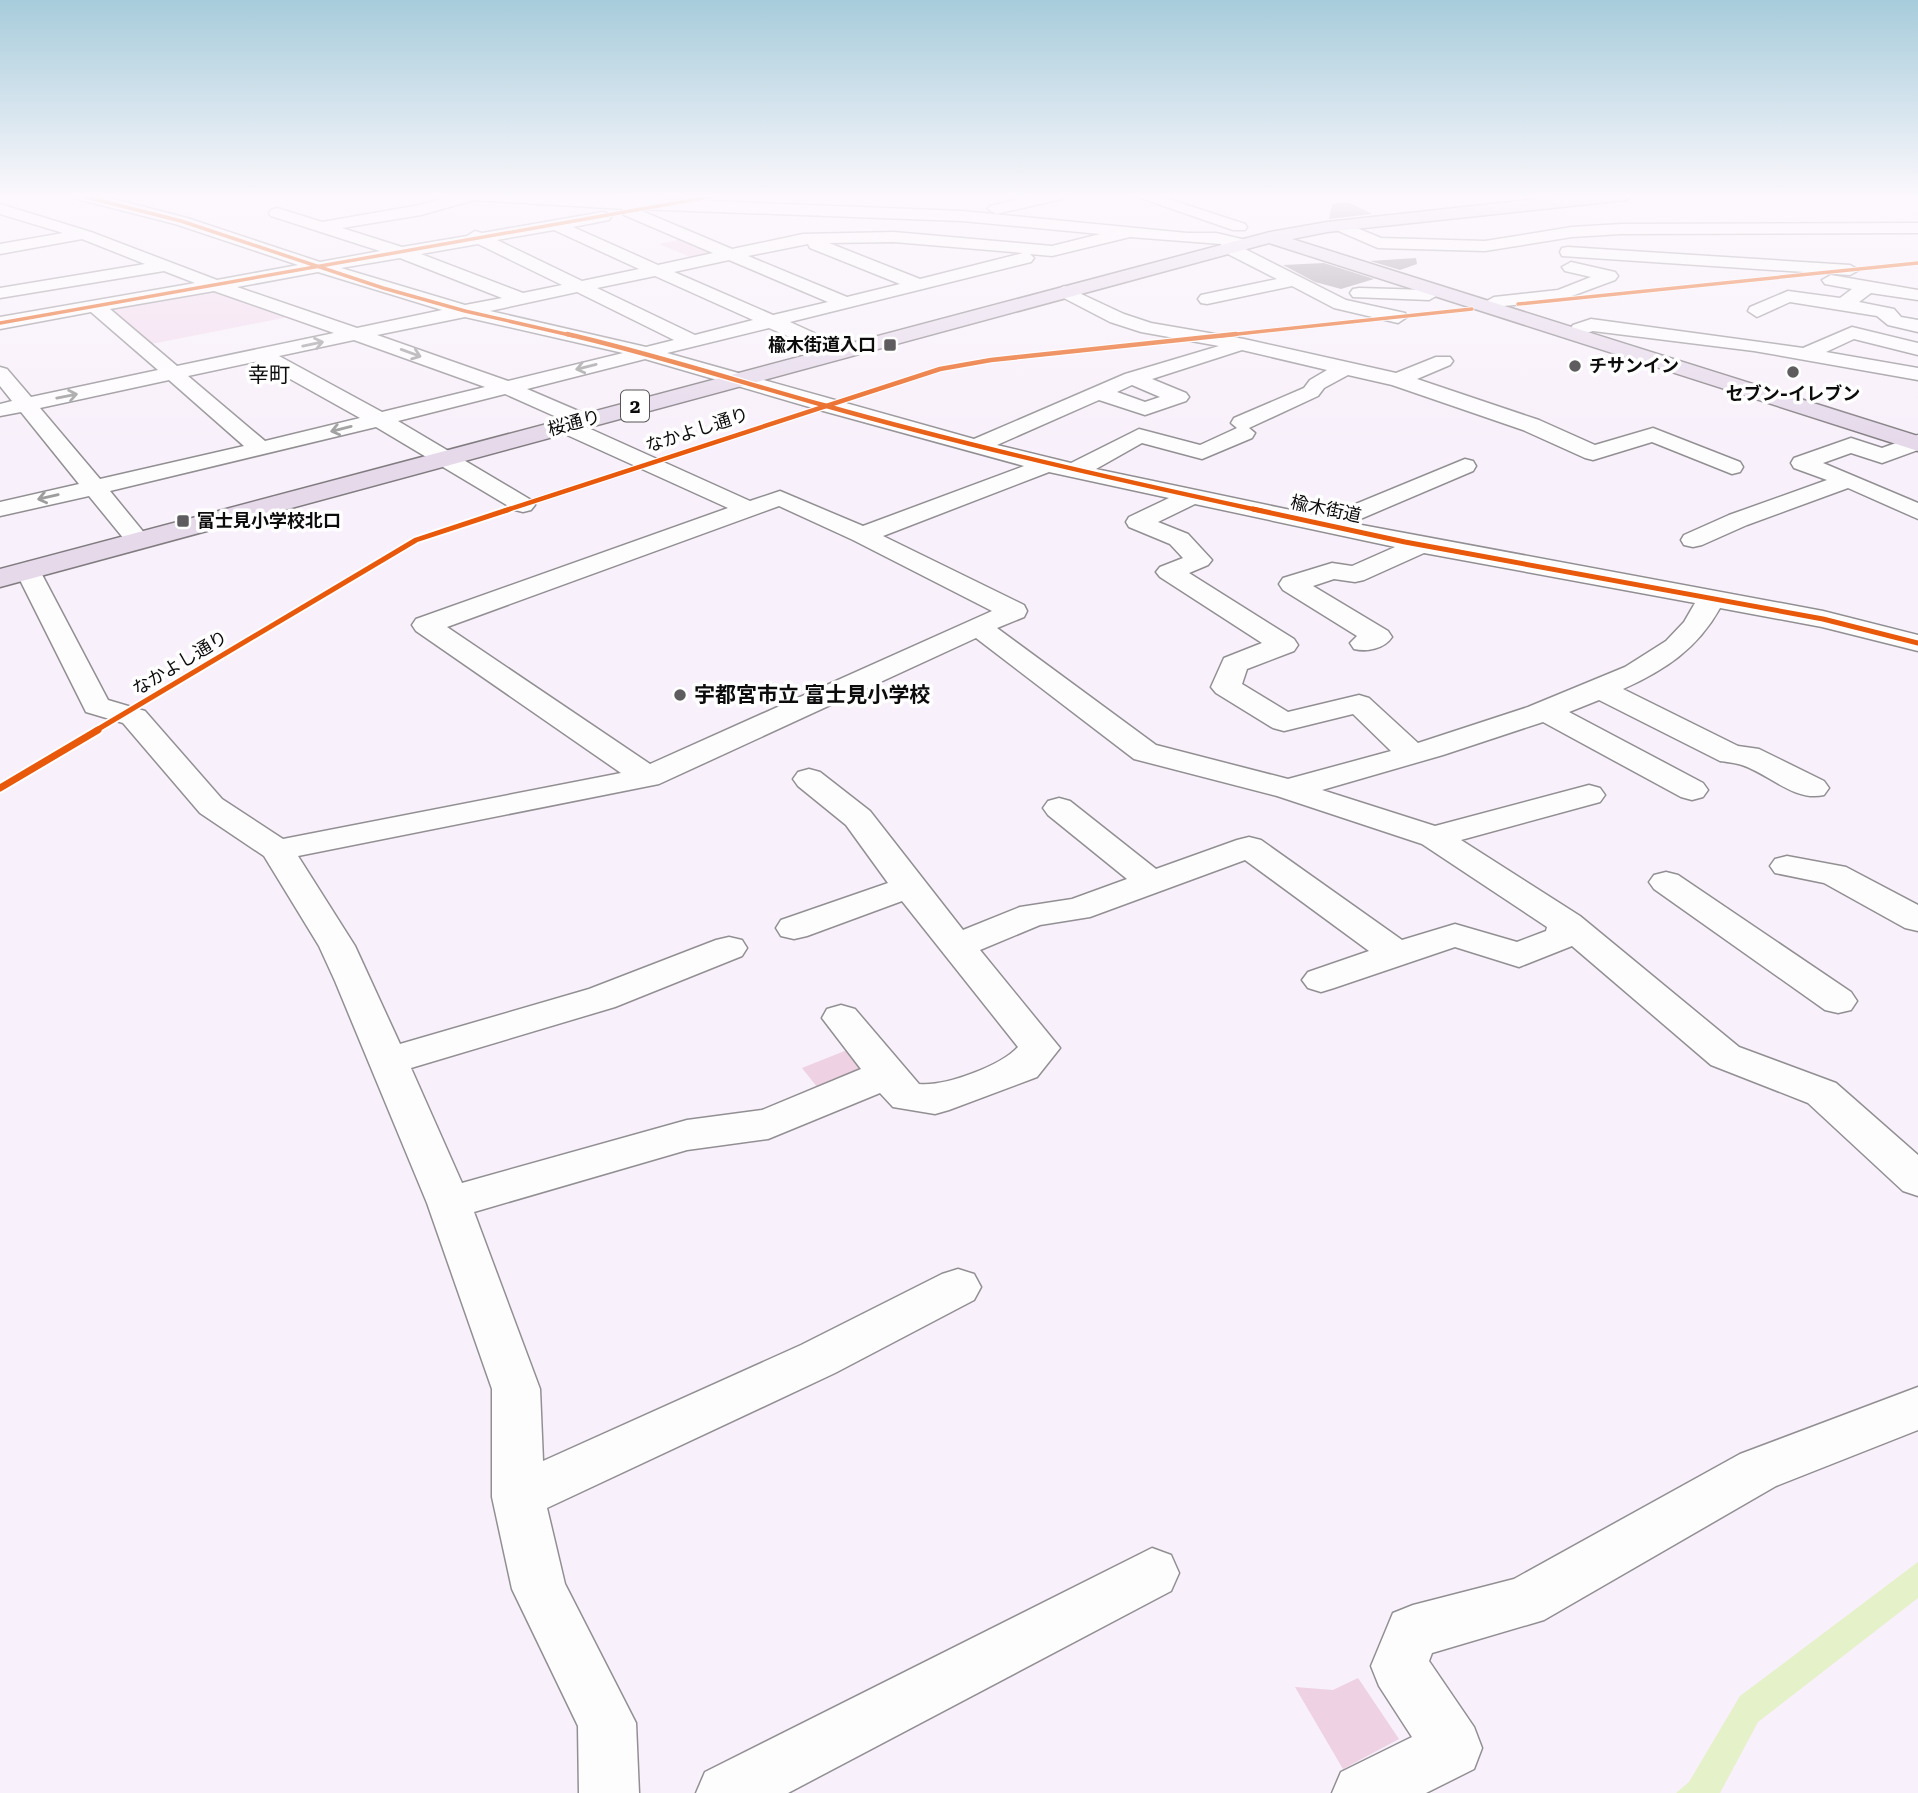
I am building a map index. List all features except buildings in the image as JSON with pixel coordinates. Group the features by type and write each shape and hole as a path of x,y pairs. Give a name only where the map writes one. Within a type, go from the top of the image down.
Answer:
{"main road":[{"name":"桜通り","path":"0,578 1114,279"},
{"path":"1394,279 1917,441"},
{"path":"1420,279 1580,328 1917,441"}],"street":[{"path":"0,293 88,279"},
{"path":"198,279 506,387 573,423 749,509"},
{"path":"0,323 252,279"},
{"name":"楡木街道","path":"358,279 465,311 644,353 733,380 1061,468 1421,545 1822,619 1918,643"},
{"path":"469,279 522,299"},
{"path":"561,279 692,341"},
{"path":"0,410 616,279"},
{"path":"675,279 840,352"},
{"path":"787,279 846,303"},
{"path":"903,279 919,285"},
{"path":"0,509 261,449 944,279"},
{"path":"1290,279 1340,304 1398,317"},
{"path":"1494,302 1562,295 1602,279"},
{"path":"1825,279 1918,295"},
{"path":"1207,299 1299,284 1338,293 1429,295"},
{"path":"1843,304 1868,287"},
{"path":"1064,292 1117,318 1148,328 1244,345 1398,380 1531,425 1593,453 1653,435 1732,467"},
{"path":"1757,311 1788,296 1887,313 1885,315 1895,321 1918,326"},
{"path":"95,306 261,449"},
{"path":"1550,319 1591,308"},
{"path":"1580,328 1591,325 1807,353 1915,371"},
{"path":"1807,353 1852,333 1918,349"},
{"path":"976,446 1132,378 1244,345"},
{"path":"262,355 380,419 523,505"},
{"path":"1398,380 1443,361"},
{"path":"862,535 1061,468 1139,436 1202,452 1311,392 1317,384 1345,368"},
{"path":"0,373 138,540"},
{"path":"1098,393 1145,409 1179,397 1132,378"},
{"path":"1464,402 1489,393"},
{"path":"1917,441 1882,456 1851,445 1802,463 1849,480 1918,512"},
{"path":"1326,525 1465,466"},
{"path":"1693,540 1738,520 1849,480"},
{"path":"1191,497 1138,522 1179,539 1199,560 1169,572 1284,645 1234,664 1226,687 1284,722 1359,704 1412,754"},
{"path":"277,850 648,777 1014,611 862,535 780,498 426,625 648,777"},
{"path":"1364,643 1378,637 1292,584 1332,571 1355,574 1421,545"},
{"path":"28,570 96,706 134,717 211,806 277,850 337,946 449,1203 516,1389 518,1497 539,1589 607,1723 609,1793"},
{"path":"1288,789 1546,712 1600,689 1669,653 1695,629 1711,599"},
{"path":"978,627 1145,752 1288,789 1434,837 1567,924 1725,1056 1822,1093 1918,1180"},
{"path":"1600,689 1731,754 1748,756 1813,789"},
{"path":"1546,712 1692,790"},
{"path":"809,779 858,818 909,887 1040,1048 1023,1067 935,1100 907,1097 841,1018"},
{"path":"1434,837 1589,795"},
{"path":"1059,808 1151,882"},
{"path":"956,946 1033,915 1078,909 1249,847 1397,954"},
{"path":"1787,866 1834,874 1918,920"},
{"path":"1665,883 1838,1001"},
{"path":"794,928 909,887"},
{"path":"1321,981 1455,936 1519,955 1560,938 1567,924"},
{"path":"388,1061 602,998 729,948"},
{"path":"449,1203 687,1135 768,1124 887,1074"},
{"path":"518,1497 818,1359 958,1287"},
{"path":"1362,1793 1453,1748 1399,1666 1413,1632 1525,1602 1758,1470 1918,1408"},
{"path":"726,1793 1152,1573"}],"shaded area":[{"path":"213,288 293,316 146,345 106,308"},
{"path":"852,1048 864,1064 859,1078 822,1093 802,1068"},
{"path":"1918,1562 1918,1598 1758,1722 1720,1793 1676,1793 1689,1782 1740,1696"},
{"path":"1358,1678 1399,1739 1343,1769 1295,1687 1333,1690"}],"cycle path":[{"path":"0,323 249,279"},
{"path":"355,279 465,311 628,348 823,405 1047,465 1405,542 1823,619 1918,643"},
{"path":"1518,304 1765,279"},
{"name":"なかよし通り","path":"0,788 416,540 940,369 991,360 1472,309"}],"place":[{"name":"楡木街道入口","path":"890,345"},
{"name":"チサンイン","path":"1575,366"},
{"name":"セブン-イレブン","path":"1793,372"},
{"name":"富士見小学校北口","path":"183,521"},
{"name":"宇都宮市立 富士見小学校","path":"680,695"}],"district":[{"name":"幸町","path":"269,375"}]}
